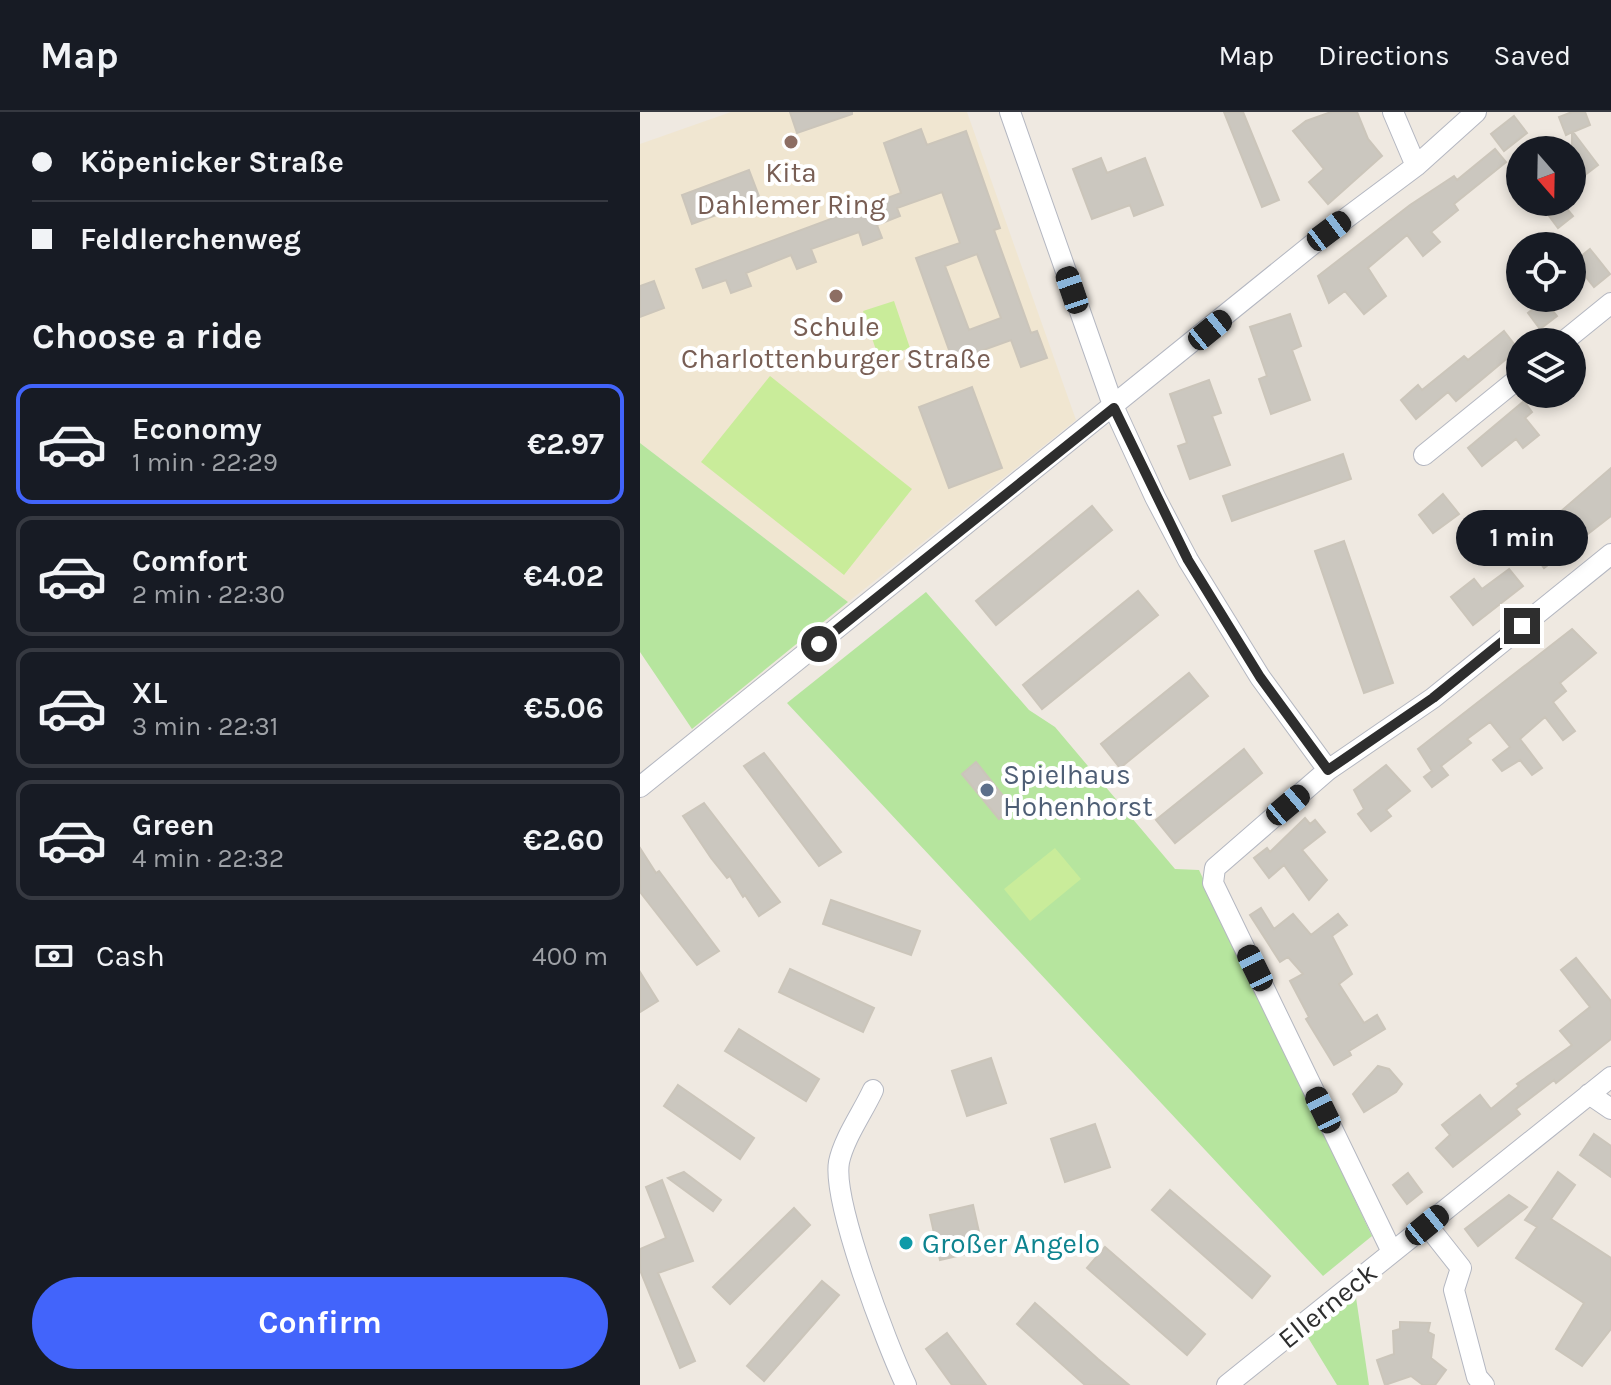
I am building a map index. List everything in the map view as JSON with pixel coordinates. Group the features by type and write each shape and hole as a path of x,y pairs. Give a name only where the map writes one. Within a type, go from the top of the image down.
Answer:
{"street":[{"path":"1010,112 1114,408 1188,560 1260,677 1328,770"},
{"path":"1393,112 1416,166"},
{"path":"640,787 1114,408 1329,231 1416,166 1476,112"},
{"path":"1580,328 1611,303"},
{"path":"1424,455 1506,388"},
{"path":"1392,1252 1213,883 1215,868 1328,770 1433,698 1611,554"},
{"name":"Ellerneck","path":"1227,1385 1611,1077"},
{"path":"873,1090 843,1152 839,1172 870,1295 906,1385"},
{"path":"1589,1094 1611,1109"},
{"path":"1427,1225 1461,1268 1454,1290 1477,1377 1484,1385"}],"shaded area":[{"name":"Schule Charlottenburger Straße","path":"731,112 967,112 1076,420 848,602 640,443 640,144"}],"green space":[{"path":"894,301 910,348 879,359 863,311"},
{"path":"770,376 912,489 844,575 701,462"},
{"path":"640,443 848,602 692,729 640,652"},
{"path":"926,592 1029,710 1055,727 1175,869 1199,870 1372,1236 1323,1276 787,703"},
{"path":"1055,848 1081,879 1030,921 1004,889"},
{"path":"1354,1284 1369,1385 1337,1385 1301,1326"}],"building":[{"path":"790,112 852,112 852,114 797,133"},
{"path":"1224,112 1243,112 1279,200 1262,207"},
{"path":"1331,112 1357,112 1368,139 1382,156 1328,204 1309,182 1324,169 1293,131 1306,121"},
{"path":"1572,112 1585,112 1590,125 1573,132 1576,136 1572,136 1572,132 1566,135 1559,117"},
{"path":"1514,116 1527,133 1523,136 1506,136 1504,151 1491,134"},
{"path":"921,129 927,145 966,131 1000,228 994,230 1031,333 1037,331 1047,358 1021,367 1011,340 953,361 916,258 960,243 942,192 897,208 900,216 877,225 882,238 863,245 859,232 811,249 816,262 797,269 791,255 746,273 751,286 731,293 726,280 703,288 696,269 901,193 884,143","holes":["977,254 1001,318 969,330 945,266"]},
{"path":"1495,149 1506,162 1454,204 1458,210 1431,232 1440,242 1423,256 1407,235 1368,268 1386,296 1364,314 1345,291 1329,303 1318,276 1410,205 1454,176 1457,180"},
{"path":"1586,149 1598,165 1586,174"},
{"path":"1101,158 1107,173 1145,158 1163,205 1134,216 1130,205 1092,219 1073,169"},
{"path":"749,170 760,199 692,224 682,195"},
{"path":"1549,216 1573,216 1558,228"},
{"path":"1590,249 1610,274 1594,287 1586,277 1586,252"},
{"path":"654,281 664,308 640,317 640,286"},
{"path":"1554,312 1557,316 1539,328 1528,313"},
{"path":"1290,314 1301,346 1292,350 1310,400 1271,414 1259,379 1267,376 1250,327"},
{"path":"1504,331 1506,334 1506,359 1456,401 1448,392 1416,419 1401,400 1418,385 1422,390 1464,356 1468,360"},
{"path":"1209,380 1221,413 1212,416 1230,465 1190,479 1178,446 1187,443 1170,394"},
{"path":"972,387 1002,468 949,488 919,407"},
{"path":"1516,408 1529,408 1532,412 1525,418 1539,435 1523,448 1516,439 1482,466 1468,448"},
{"path":"1343,454 1351,479 1232,521 1223,496"},
{"path":"1611,468 1611,516 1544,568 1528,546 1564,519 1559,513"},
{"path":"1443,494 1459,514 1433,533 1419,515"},
{"path":"1092,506 1112,530 996,625 976,601"},
{"path":"1344,541 1393,683 1364,693 1315,551"},
{"path":"1509,569 1523,586 1473,625 1451,597 1474,579 1482,589"},
{"path":"1138,591 1158,615 1042,709 1023,685"},
{"path":"1572,629 1596,653 1560,683 1566,691 1553,702 1575,731 1563,740 1545,717 1520,739 1542,768 1532,775 1520,760 1502,771 1493,760 1510,747 1490,722 1467,739 1471,743 1441,766 1448,775 1432,787 1424,777 1432,771 1418,749"},
{"path":"1189,673 1208,696 1120,768 1101,744"},
{"path":"1244,749 1262,773 1175,843 1156,820"},
{"path":"764,753 841,852 819,866 744,766"},
{"name":"Spielhaus Hohenhorst","path":"976,762 1012,807 999,819 962,774"},
{"path":"1386,765 1410,791 1386,810 1391,816 1371,831 1358,814 1364,809 1354,790"},
{"path":"704,803 780,902 759,916 730,876 727,878 711,858 683,816"},
{"path":"1305,818 1310,824 1315,820 1325,832 1302,850 1327,880 1309,900 1284,865 1269,878 1254,858 1267,848 1270,852"},
{"path":"640,848 656,873 659,871 719,951 697,965 640,892"},
{"path":"831,900 920,931 911,955 823,924"},
{"path":"1261,908 1274,929 1293,914 1311,935 1338,914 1347,925 1332,936 1352,974 1339,984 1364,1023 1377,1015 1385,1029 1349,1051 1351,1055 1334,1065 1306,1019 1309,1017 1290,981 1303,974 1288,957 1280,962 1250,915"},
{"path":"1576,958 1611,1001 1611,1039 1556,1083 1554,1080 1516,1109 1520,1114 1453,1167 1436,1148 1450,1135 1442,1125 1480,1095 1491,1109 1519,1086 1517,1084 1572,1045 1560,1031 1590,1007 1561,970"},
{"path":"790,969 874,1008 863,1032 779,992"},
{"path":"640,972 658,1001 640,1012"},
{"path":"739,1029 819,1079 806,1101 725,1051"},
{"path":"991,1058 1006,1103 967,1116 952,1071"},
{"path":"1378,1066 1389,1069 1402,1084 1396,1092 1364,1112 1353,1094"},
{"path":"678,1085 754,1138 740,1159 664,1106"},
{"path":"1095,1124 1110,1167 1065,1182 1051,1139"},
{"path":"1594,1134 1611,1146 1611,1177 1580,1155"},
{"path":"684,1172 721,1200 713,1211 668,1178"},
{"path":"1558,1172 1575,1185 1551,1219 1611,1258 1611,1329 1582,1366 1556,1349 1584,1303 1516,1258 1537,1227 1525,1220"},
{"path":"1408,1173 1422,1192 1407,1204 1393,1185"},
{"path":"662,1180 693,1261 658,1273 695,1361 680,1368 640,1270 640,1249 666,1238 646,1187"},
{"path":"1170,1190 1270,1276 1252,1298 1152,1210"},
{"path":"1509,1195 1527,1207 1478,1246 1465,1229"},
{"path":"973,1205 983,1250 940,1260 930,1215"},
{"path":"794,1208 810,1225 730,1304 713,1287"},
{"path":"1105,1247 1205,1334 1187,1355 1087,1268"},
{"path":"822,1281 839,1295 764,1381 747,1366"},
{"path":"1035,1303 1129,1385 1085,1385 1017,1324"},
{"path":"1400,1322 1430,1323 1428,1332 1434,1335 1431,1358 1446,1370 1435,1385 1423,1385 1411,1376 1385,1385 1377,1360 1394,1354 1393,1331 1400,1329"},
{"path":"947,1333 986,1385 952,1385 926,1349"}],"place":[{"name":"Kita Dahlemer Ring","path":"791,142"},
{"name":"Schule Charlottenburger Straße","path":"836,296"},
{"name":"Spielhaus Hohenhorst","path":"987,790"},
{"name":"Großer Angelo","path":"906,1243"}],"route":[{"path":"819,644 1114,408 1188,560 1260,677 1328,770 1433,698 1522,626"}]}
